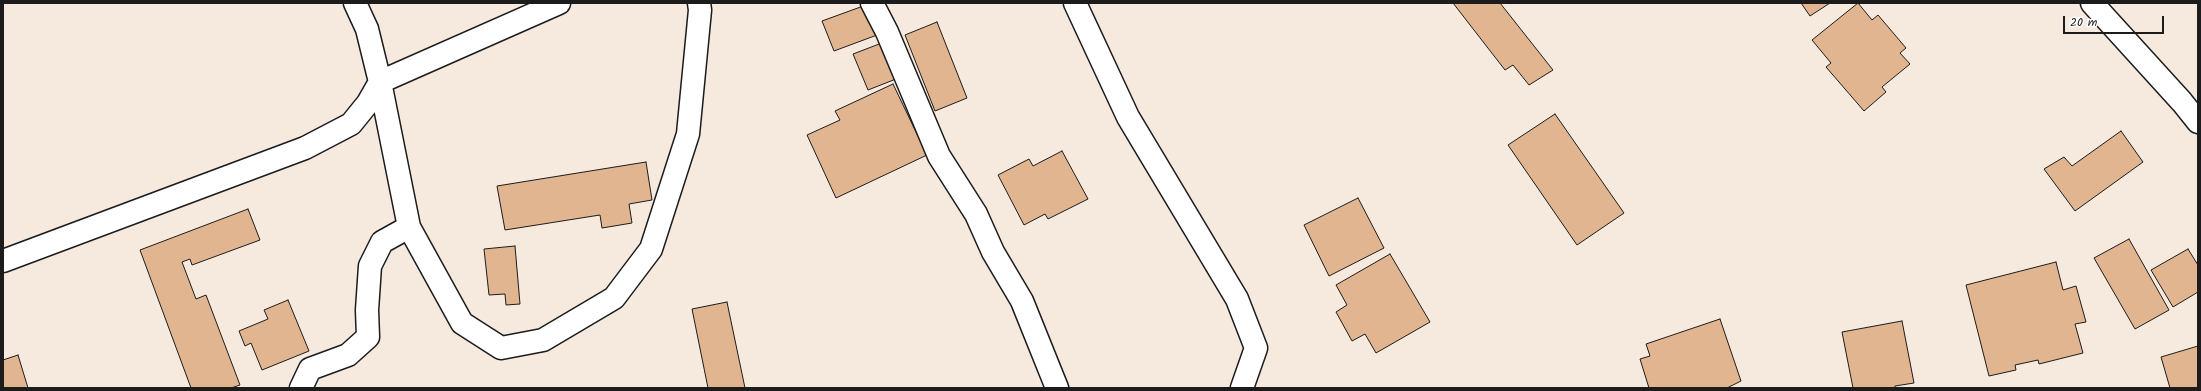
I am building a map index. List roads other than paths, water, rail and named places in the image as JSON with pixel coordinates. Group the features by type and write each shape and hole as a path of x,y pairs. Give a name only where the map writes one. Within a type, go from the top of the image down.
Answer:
{"street":[{"path":"355,3 367,29 380,82 409,226 462,323 501,348 543,340 614,298 651,249 688,134 700,3"},
{"path":"3,261 305,148 351,124 368,103 380,82 559,3"},
{"path":"872,3 887,32 939,156 976,214 993,252 1022,302 1057,388"},
{"path":"1075,3 1128,117 1237,299 1256,348 1242,388"},
{"path":"2092,3 2190,98 2198,122"},
{"path":"301,388 310,369 348,355 368,337 370,266 382,242 409,226"}]}
